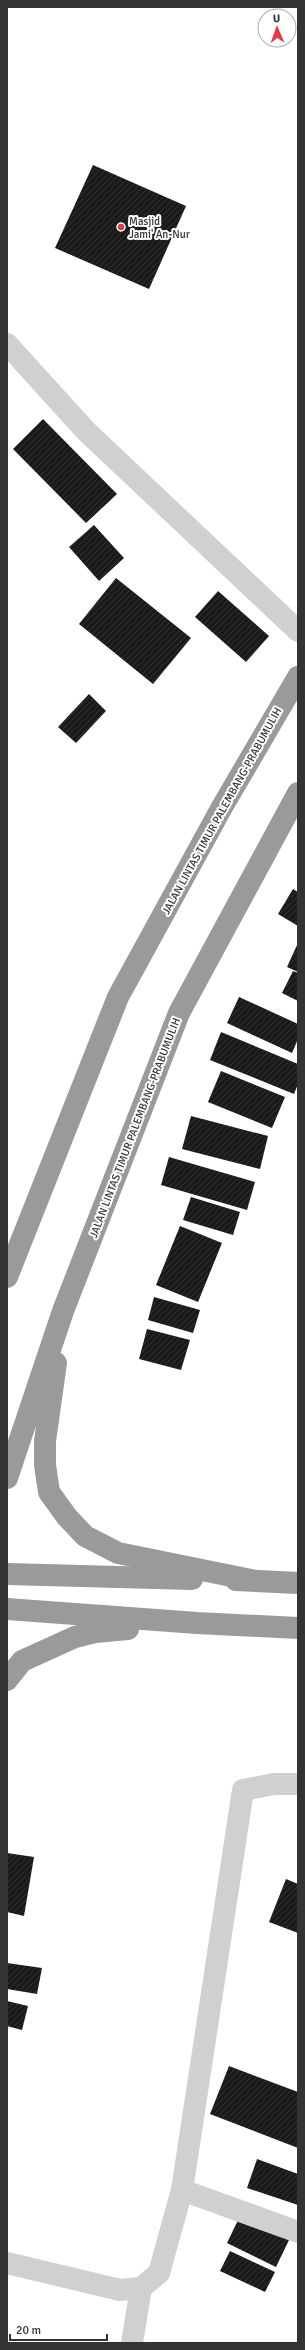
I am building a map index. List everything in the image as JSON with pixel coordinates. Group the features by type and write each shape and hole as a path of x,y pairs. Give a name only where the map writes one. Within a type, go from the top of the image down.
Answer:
{"highway":[{"name":"JALAN LINTAS TIMUR PALEMBANG-PRABUMULIH","path":"7,1277 118,997 222,807 298,677"},
{"name":"JALAN LINTAS TIMUR PALEMBANG-PRABUMULIH","path":"7,1478 63,1311 179,1013 298,794"},
{"path":"63,1311 45,1441 45,1465 49,1492 67,1517 85,1536 118,1553 251,1580"},
{"path":"7,1574 251,1580 298,1583"},
{"path":"7,1609 197,1623 298,1628"},
{"path":"7,1680 22,1661 75,1637 95,1632 197,1623"}],"street":[{"path":"7,344 86,431 298,631"},
{"path":"7,2263 120,2290 141,2288 159,2273 182,2190 243,1790 274,1784 298,1784"},
{"path":"182,2190 298,2232"},
{"path":"132,2343 141,2288"}],"building":[{"name":"Masjid Jami' An-Nur","path":"93,165 186,206 149,289 55,248"},
{"path":"43,419 117,494 86,523 13,449"},
{"path":"94,525 124,558 99,581 69,547"},
{"path":"116,578 191,638 153,684 79,624"},
{"path":"218,591 269,636 246,662 195,617"},
{"path":"89,694 106,711 76,743 58,727"},
{"path":"293,889 298,892 298,926 278,914"},
{"path":"298,943 298,972 287,967"},
{"path":"293,971 298,973 298,1001 282,993"},
{"path":"239,997 298,1024 298,1039 292,1053 227,1023"},
{"path":"221,1032 298,1064 298,1084 294,1094 210,1060"},
{"path":"221,1071 285,1097 272,1128 208,1102"},
{"path":"191,1116 268,1136 260,1169 182,1149"},
{"path":"169,1157 255,1182 247,1210 161,1185"},
{"path":"191,1197 240,1212 233,1235 183,1220"},
{"path":"180,1226 222,1243 198,1302 156,1285"},
{"path":"154,1297 200,1310 193,1333 148,1320"},
{"path":"147,1329 190,1340 181,1370 139,1359"},
{"path":"7,1853 34,1857 24,1916 7,1912"},
{"path":"286,1879 298,1884 298,1933 269,1922"},
{"path":"7,1963 42,1968 37,1994 7,1989"},
{"path":"7,2001 28,2006 22,2030 7,2026"},
{"path":"229,2066 298,2092 298,2148 210,2114"},
{"path":"257,2159 298,2174 298,2205 247,2188"},
{"path":"240,2216 289,2240 276,2267 227,2243"},
{"path":"230,2251 275,2272 265,2292 220,2271"}],"place":[{"name":"Masjid Jami' An-Nur","path":"121,227"}]}
